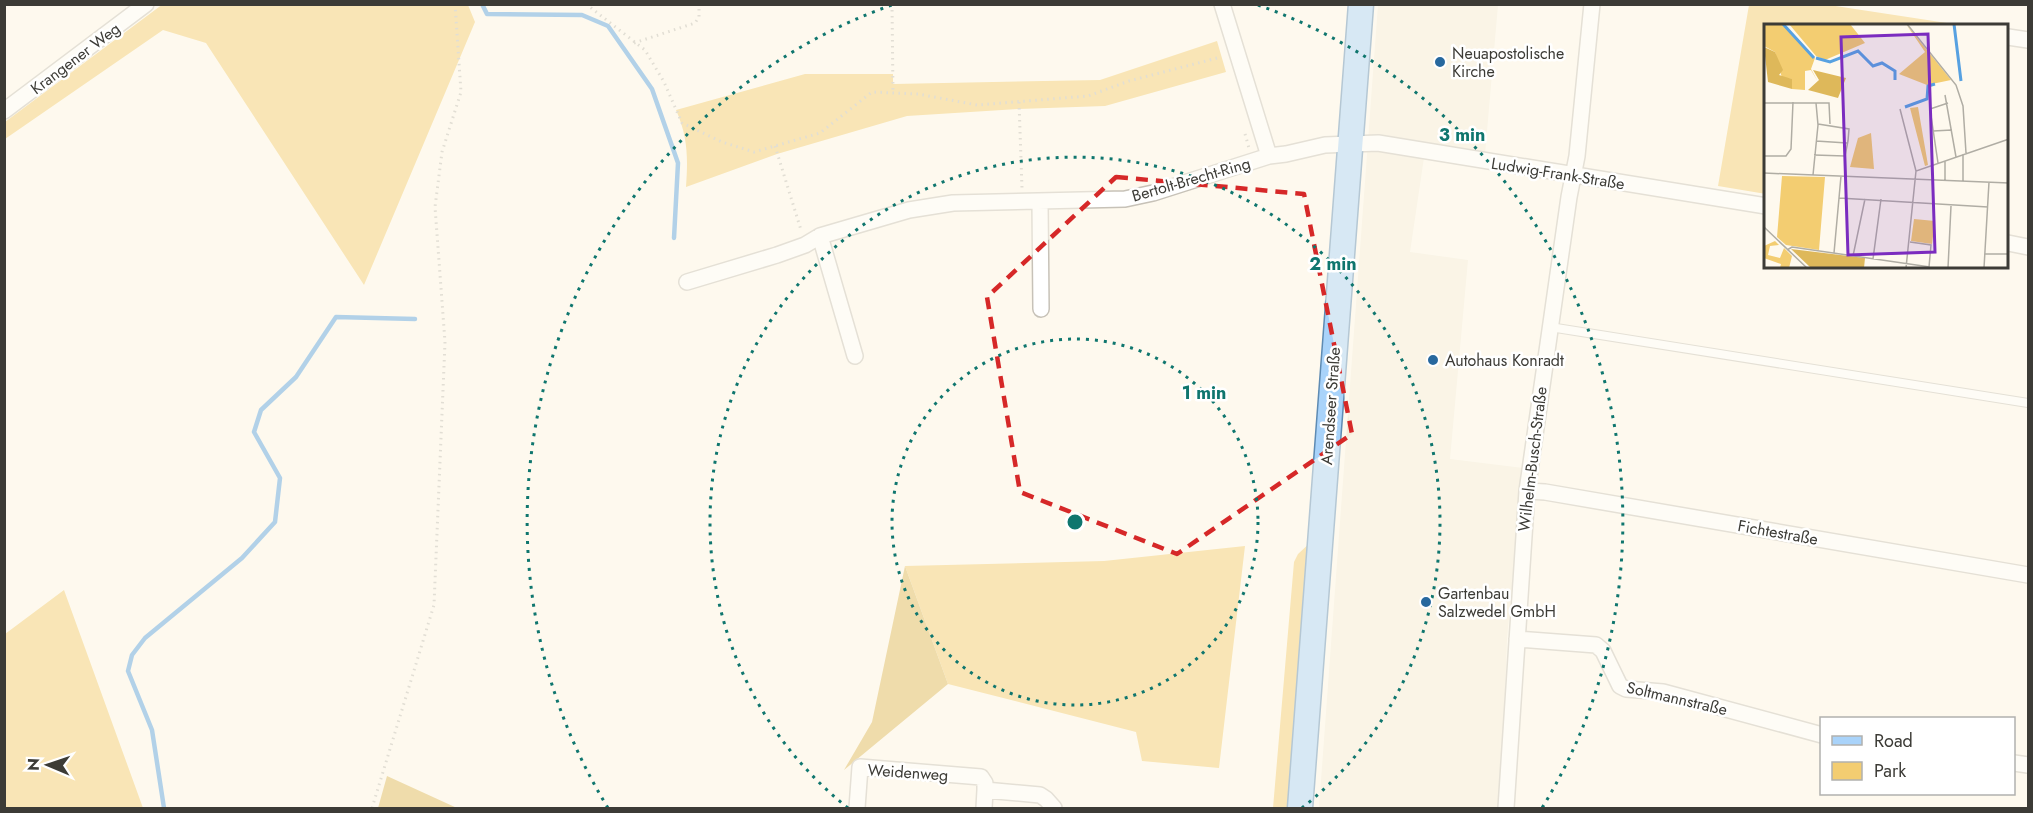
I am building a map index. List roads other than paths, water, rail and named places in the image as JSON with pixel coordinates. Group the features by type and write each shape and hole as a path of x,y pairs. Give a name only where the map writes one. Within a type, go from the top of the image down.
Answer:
{"main road":[{"name":"Arendseer Straße","path":"1300,808 1361,4"}],"street":[{"name":"Krangener Weg","path":"4,111 146,4"},
{"path":"1222,4 1269,156"},
{"name":"Wilhelm-Busch-Straße","path":"1506,808 1527,491 1577,156 1592,4"},
{"path":"2009,37 2028,40"},
{"name":"Ludwig-Frank-Straße","path":"1269,156 1325,145 1387,144 1764,206"},
{"name":"Bertolt-Brecht-Ring","path":"687,282 805,245 820,236 909,210 953,204 1113,200 1137,196 1269,156"},
{"path":"1040,202 1041,309"},
{"path":"820,236 855,356"},
{"path":"2009,243 2028,247"},
{"name":"Fichtestraße","path":"1527,491 1545,492 2028,575"},
{"name":"Soltmannstraße","path":"1517,639 1596,645 1603,651 1620,686 1663,692 1820,735"},
{"name":"Weidenweg","path":"857,808 860,767 981,777 986,790 1040,795 1054,808"},
{"path":"984,808 986,790"}],"lane":[{"path":"1550,327 2028,403"}],"waterway":[{"path":"482,4 487,14 582,15 608,26 652,89 678,163 674,238"},
{"path":"164,808 152,730 128,671 132,655 145,638 242,558 275,522 280,478 254,432 261,410 296,377 336,317 415,319"}],"place":[{"name":"Neuapostolische Kirche","path":"1440,62"},
{"name":"Autohaus Konradt","path":"1433,360"},
{"name":"Gartenbau Salzwedel GmbH","path":"1426,602"}]}
